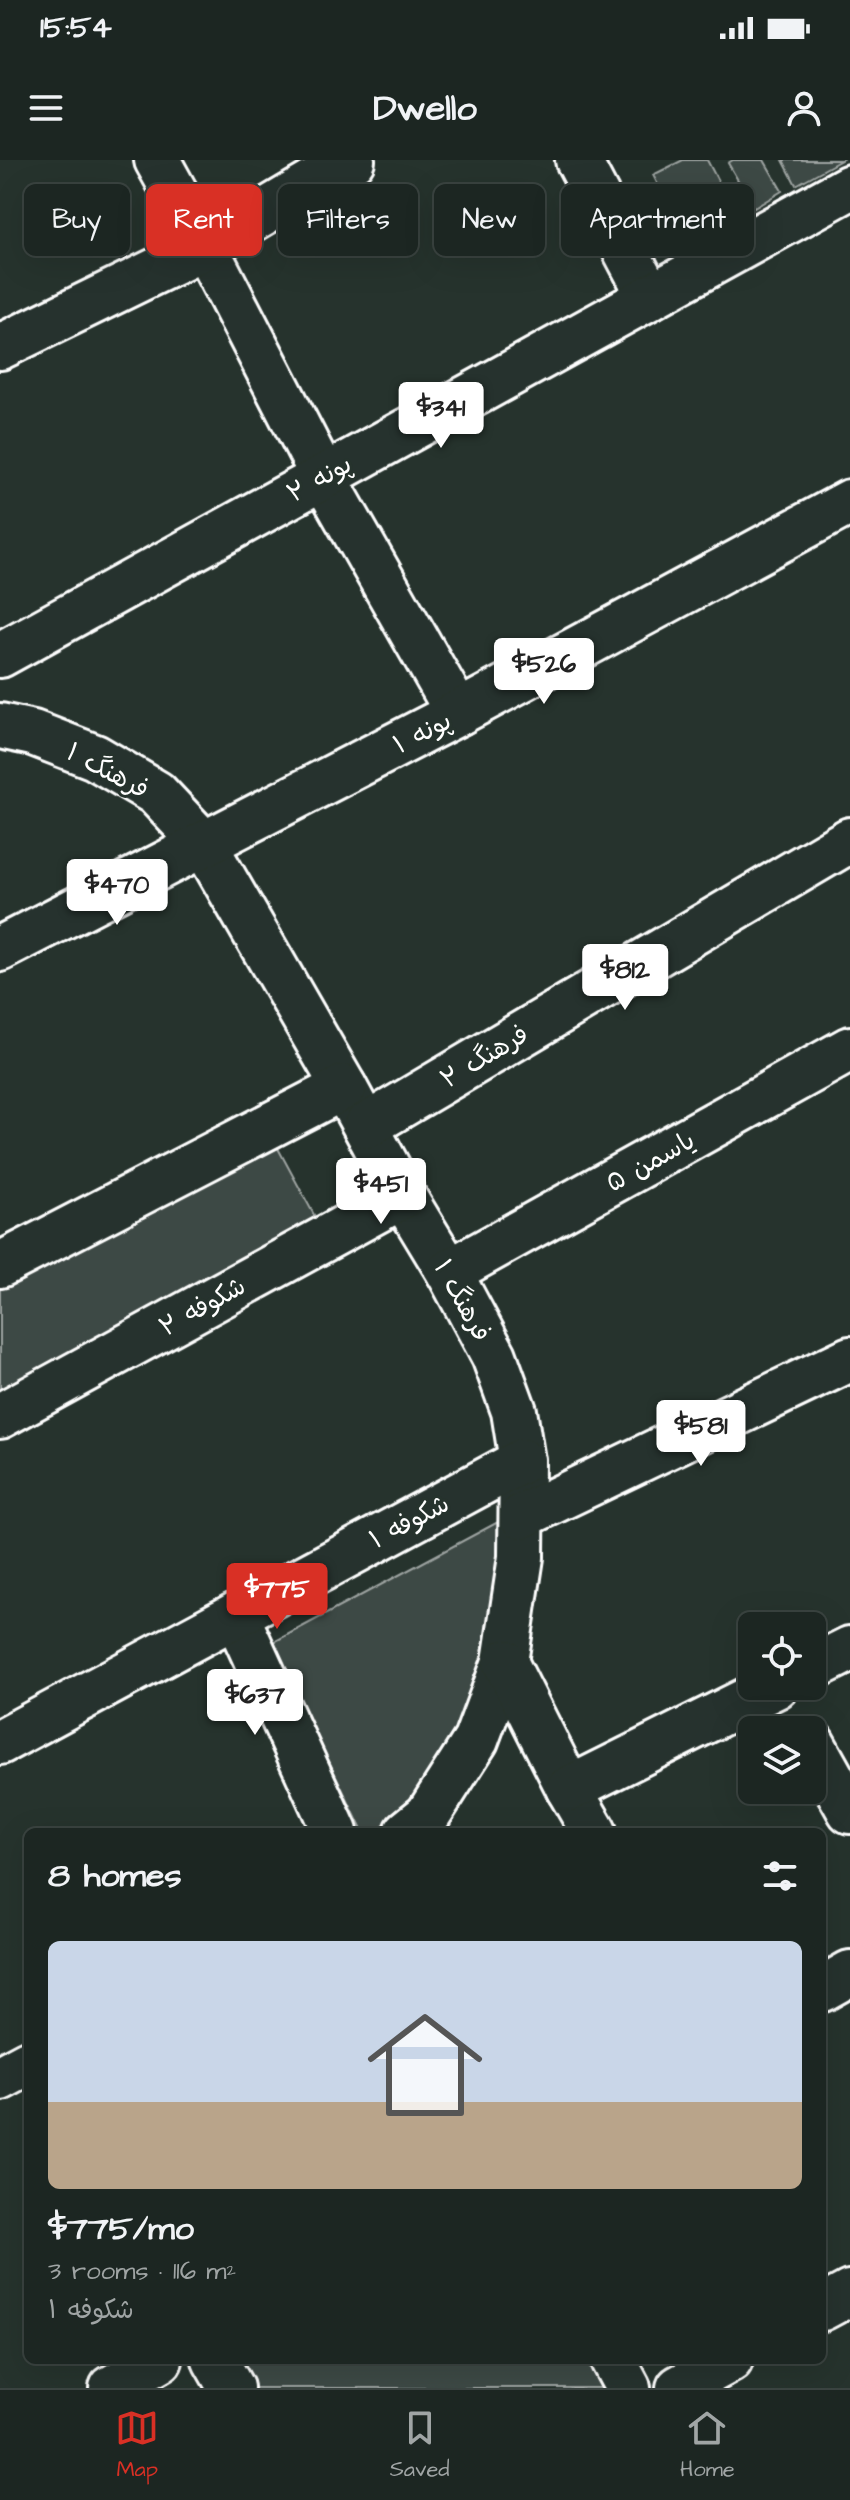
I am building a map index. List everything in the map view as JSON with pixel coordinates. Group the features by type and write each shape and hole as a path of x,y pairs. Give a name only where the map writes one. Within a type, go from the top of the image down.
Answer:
{"street":[{"path":"157,160 170,184"},
{"path":"262,213 352,160"},
{"path":"578,160 650,297"},
{"name":"پونه ۲","path":"0,655 850,187"},
{"path":"0,347 187,256"},
{"path":"210,256 323,476 458,713"},
{"name":"پونه ۱","path":"0,949 458,713 850,502"},
{"name":"فرهنگ ۱","path":"0,726 33,733 95,757 156,793 204,844 494,1356 514,1411 522,1461 521,1557 505,1662 476,1740 428,1815 412,1828"},
{"name":"فرهنگ ۲","path":"366,1126 850,840"},
{"name":"یاسمن ۵","path":"449,1272 850,1049"},
{"path":"0,1265 344,1087"},
{"name":"شکوفه ۲","path":"0,1416 403,1196"},
{"path":"522,1516 850,1359"},
{"name":"شکوفه ۱","path":"3,1734 236,1615 522,1461"},
{"path":"236,1615 333,1828"},
{"path":"826,1661 850,1649"},
{"path":"505,1662 592,1828"},
{"path":"569,1789 750,1700"},
{"path":"826,1768 850,1811"},
{"path":"826,1987 850,1973"},
{"path":"0,2078 24,2065"},
{"path":"826,2306 850,2293"},
{"path":"112,2388 153,2364"},
{"path":"217,2364 231,2388"},
{"path":"615,2364 628,2388"},
{"path":"679,2388 723,2364"}],"shaded area":[{"path":"683,160 707,160 720,184 658,184 653,175"},
{"path":"733,160 764,160 782,191 754,208 754,184 740,184 728,163"},
{"path":"783,160 841,160 796,185"},
{"path":"273,1139 319,1224 0,1395 0,1285"},
{"path":"500,1521 499,1572 492,1640 464,1717 433,1775 391,1828 361,1828 272,1643"},
{"path":"235,2364 588,2364 601,2388 248,2388"}]}
